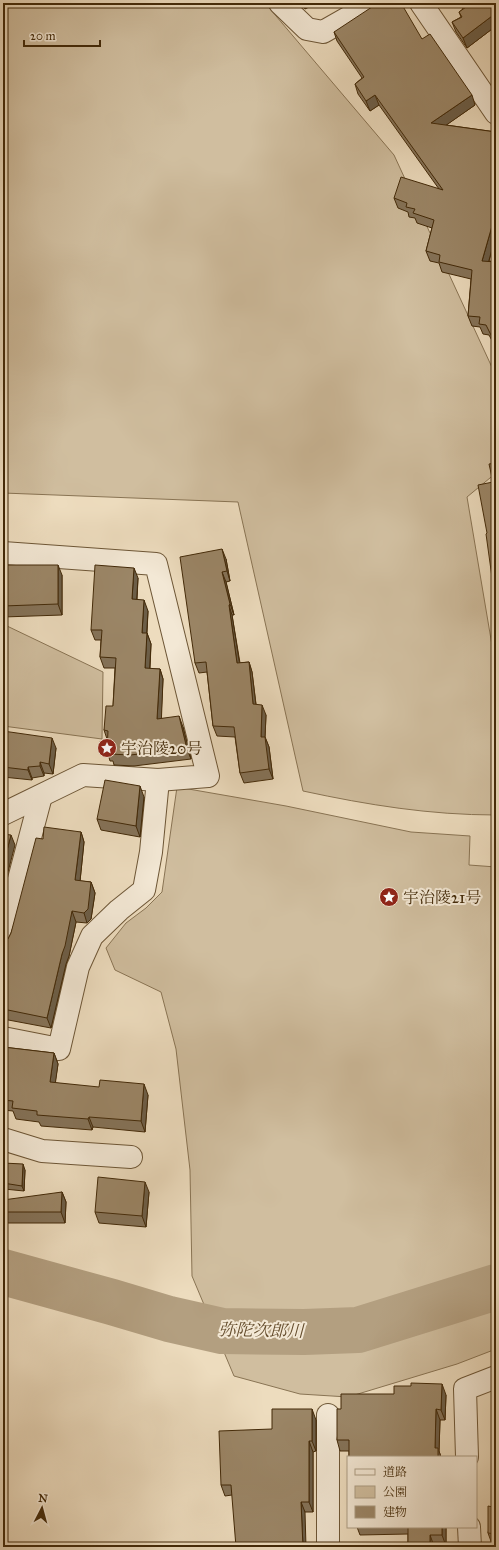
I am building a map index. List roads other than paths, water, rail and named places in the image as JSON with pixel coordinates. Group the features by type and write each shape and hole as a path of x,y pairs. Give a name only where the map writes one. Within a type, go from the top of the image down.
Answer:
{"street":[{"path":"280,3 307,29 323,32 374,3"},
{"path":"421,3 496,113"},
{"path":"3,553 156,564 208,776 158,780 83,775 3,814"},
{"path":"3,1038 60,1049 78,967 92,936 119,910 144,890 151,852 158,780"},
{"path":"3,940 41,796"},
{"path":"3,1139 42,1151 131,1157"},
{"path":"467,1456 465,1389 496,1378"},
{"path":"328,1415 328,1547"},
{"path":"469,1528 470,1547"}],"waterway":[{"name":"弥陀次郎川","path":"3,1272 169,1319 222,1331 304,1332 358,1330 496,1287"}],"place":[{"name":"宇治陵20号","path":"107,748"},
{"name":"宇治陵21号","path":"389,897"}]}
